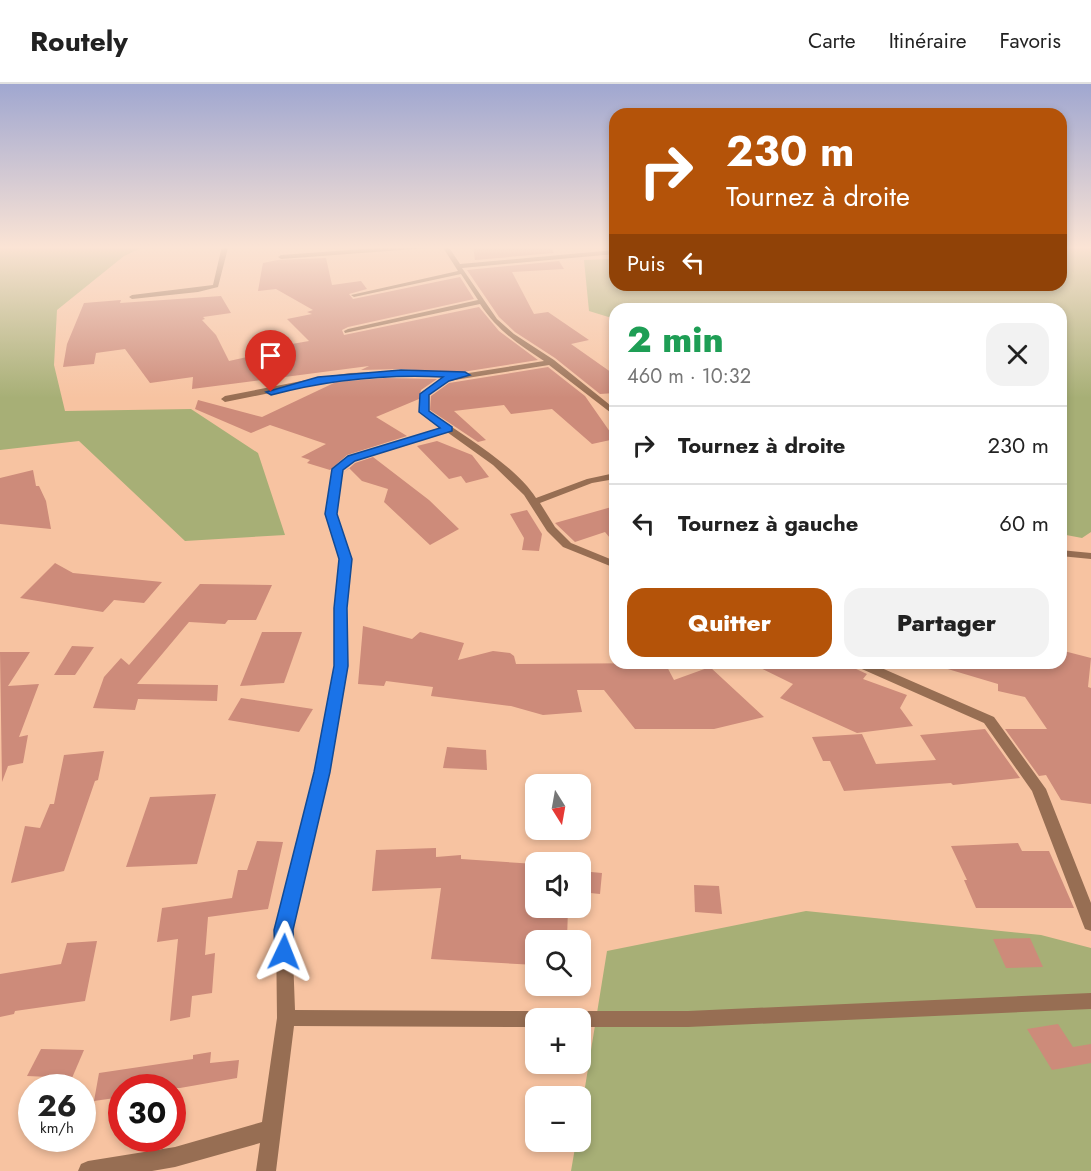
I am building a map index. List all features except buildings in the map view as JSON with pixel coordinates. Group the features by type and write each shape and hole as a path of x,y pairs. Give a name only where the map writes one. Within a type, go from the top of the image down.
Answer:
{"street":[{"path":"477,297 511,336 551,362 609,408"},
{"path":"348,331 480,302"},
{"path":"551,362 446,379 425,394 424,412 496,464 528,492 551,529 567,545 609,562"},
{"path":"225,399 271,392 318,380 401,372 465,375"},
{"path":"266,1171 286,1018 284,930 322,772 341,666 341,608 345,559 331,514 338,469 351,459 448,429"},
{"path":"534,502 590,481 609,477"},
{"path":"1067,554 1091,556"},
{"path":"873,669 989,720 1039,789 1091,924"},
{"path":"591,1019 688,1019 1091,1001"},
{"path":"286,1018 525,1019"},
{"path":"88,1171 175,1157 271,1130"}],"green space":[{"path":"0,297 73,297 57,310 54,365 65,411 191,409 258,453 285,535 185,541 79,441 0,450"},
{"path":"588,297 1091,297 1091,532 1082,538 1067,535 1067,303 609,303 609,317 589,311"},
{"path":"806,911 1041,935 1091,948 1091,1171 571,1171 574,1152 591,1152 591,1086 585,1086 587,1074 591,1074 591,1050 607,951"}],"route":[{"path":"271,392 318,380 401,372 465,375 446,379 425,394 424,412 448,429 402,441 351,459 338,469 331,514 345,559 341,608 341,666 322,772 284,930 284,952"}]}
